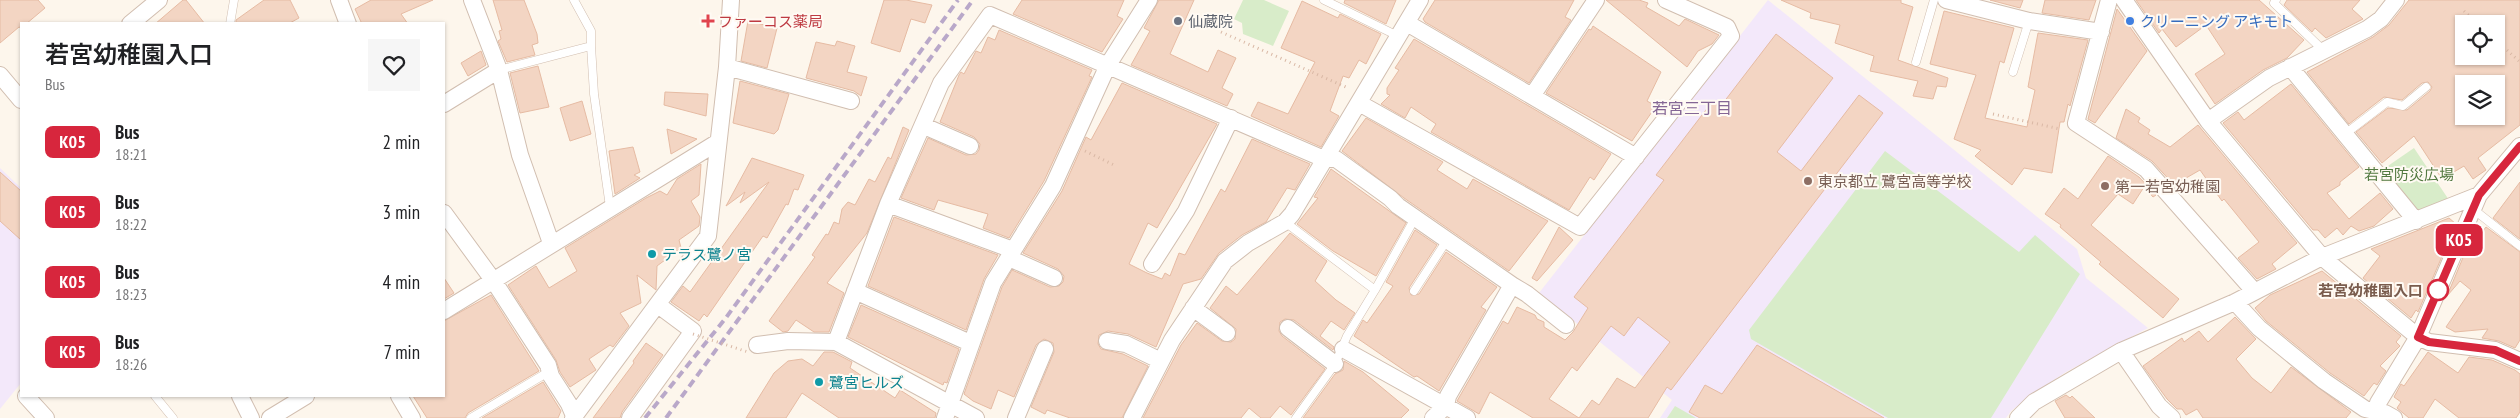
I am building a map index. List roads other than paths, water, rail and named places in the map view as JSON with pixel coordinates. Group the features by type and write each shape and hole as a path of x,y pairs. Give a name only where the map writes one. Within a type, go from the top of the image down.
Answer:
{"street":[{"path":"132,22 159,0"},
{"path":"338,0 347,22"},
{"path":"472,0 499,70 520,156 552,243"},
{"path":"574,418 708,236 727,67 731,0"},
{"path":"947,410 989,291 1052,186 1108,65 1149,0"},
{"path":"1132,418 1161,361 1225,260 1248,243 1285,222 1292,214 1420,0"},
{"path":"1532,96 1596,0"},
{"path":"1361,99 1580,227 1732,36 1726,27 1666,0"},
{"path":"1946,0 2029,21 2101,32"},
{"path":"2109,0 2076,123 2146,169 2254,291"},
{"path":"2124,0 2208,120 2322,256 2418,337 2429,342 2495,350 2520,361"},
{"path":"2208,120 2269,78 2324,51 2381,19 2396,0"},
{"path":"836,342 888,204 924,126 941,83 990,14 1324,159 1336,158 1415,218 1528,294 1566,325"},
{"path":"1403,30 1532,96 1636,157"},
{"path":"727,67 851,102"},
{"path":"2290,67 2416,221"},
{"path":"445,103 499,70"},
{"path":"0,75 20,99"},
{"path":"1152,264 1186,212 1231,118"},
{"path":"924,126 970,146"},
{"path":"445,310 718,142"},
{"path":"2374,414 2378,403 2418,337 2476,202 2520,146"},
{"path":"2018,418 2034,402 2121,351 2236,302 2322,256 2416,221 2476,202"},
{"path":"888,204 1011,254 1054,278"},
{"path":"445,215 493,280 550,371 569,404 574,418"},
{"path":"1433,418 1446,406 1448,396 1512,285"},
{"path":"855,291 970,342"},
{"path":"2236,302 2259,328 2301,364 2365,409 2374,414 2394,418"},
{"path":"630,418 693,330 658,305"},
{"path":"1193,308 1227,332"},
{"path":"1288,328 1335,364"},
{"path":"753,348 788,340 836,342 947,410 960,411 976,418"},
{"path":"1107,342 1126,344 1161,361"},
{"path":"1016,418 1045,349"},
{"path":"1342,349 1467,418"},
{"path":"2121,351 2159,406 2172,418"},
{"path":"27,397 46,418"},
{"path":"240,397 250,418"},
{"path":"270,418 304,397"},
{"path":"400,397 412,418"}],"lane":[{"path":"230,22 234,0"},
{"path":"574,0 590,31 594,94 610,207"},
{"path":"1324,0 1403,30"},
{"path":"1916,62 1934,0"},
{"path":"2276,0 2274,3 2324,51"},
{"path":"2013,72 2029,21"},
{"path":"499,70 591,46"},
{"path":"2345,134 2387,102 2403,106 2426,87"},
{"path":"2476,202 2520,246"},
{"path":"1296,418 1335,364 1347,336 1415,218"},
{"path":"1285,222 1375,290"},
{"path":"1414,291 1447,240"},
{"path":"471,418 550,371"},
{"path":"156,397 173,418"}],"railway":[{"path":"645,418 725,319 958,0"},
{"path":"666,418 973,0"}],"place":[{"name":"ファーコス薬局","path":"708,21"},
{"name":"仙蔵院","path":"1178,21"},
{"name":"クリーニング アキモト","path":"2130,21"},
{"name":"東京都立 鷺宮高等学校","path":"1808,181"},
{"name":"第一若宮幼稚園","path":"2105,186"},
{"name":"テラス鷺ノ宮","path":"652,254"},
{"name":"若宮幼稚園入口","path":"2438,290"},
{"name":"鷺宮ヒルズ","path":"819,382"}],"district":[{"name":"若宮三丁目","path":"1692,108"}],"park label":[{"name":"若宮防災広場","path":"2409,174"}]}
